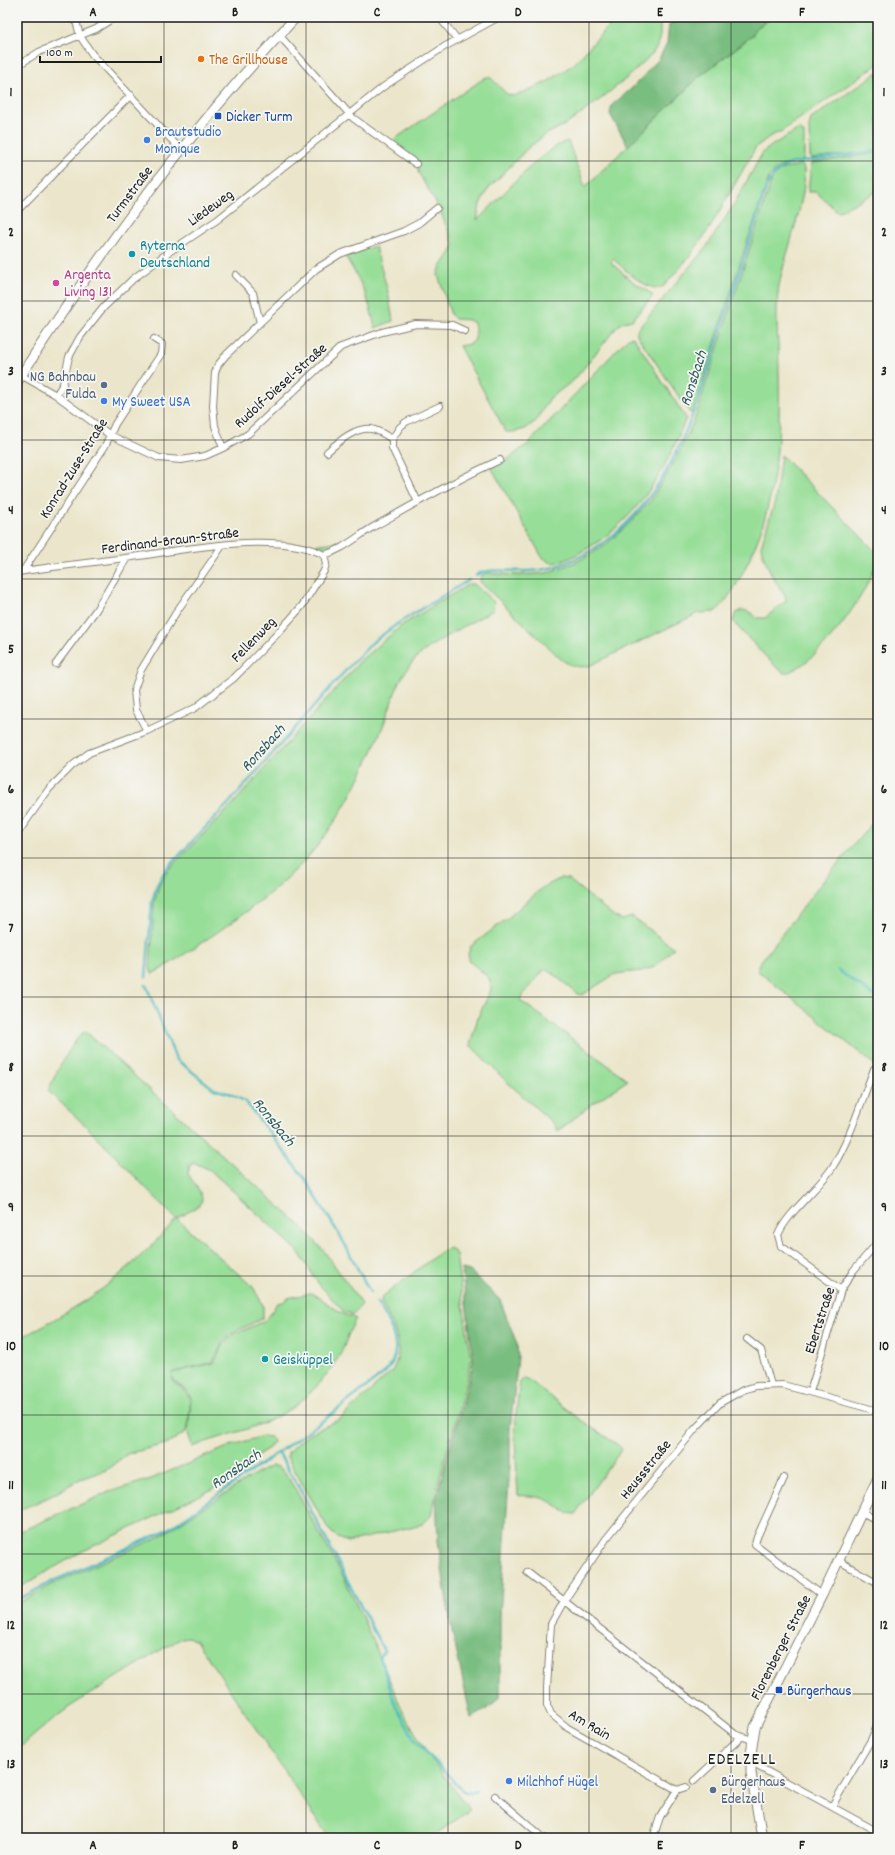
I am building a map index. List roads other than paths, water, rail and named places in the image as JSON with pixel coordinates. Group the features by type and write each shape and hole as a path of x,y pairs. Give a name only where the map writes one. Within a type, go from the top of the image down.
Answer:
{"main road":[{"name":"Turmstraße","path":"18,376 120,228 181,150 238,81 296,17"},
{"name":"Florenberger Straße","path":"762,1838 752,1784 750,1762 752,1740 759,1718 839,1561 878,1478"}],"street":[{"path":"75,17 80,36 92,54 181,150"},
{"path":"17,66 39,52 96,30 115,17"},
{"path":"439,17 457,39"},
{"name":"Liedeweg","path":"56,395 63,384 69,357 92,320 110,300 133,279 163,256 217,220 272,178 349,113 413,67 457,39 499,17"},
{"path":"279,34 349,113 416,164"},
{"path":"17,211 131,95"},
{"path":"223,448 215,426 213,406 215,373 218,365 226,355 316,269 340,254 404,231 419,223 437,208"},
{"path":"236,275 252,293 260,322"},
{"name":"Rudolf-Diesel-Straße","path":"56,395 110,435 159,458 181,460 205,456 248,434 341,348 382,332 416,324 452,325 465,331"},
{"name":"Konrad-Zuse-Straße","path":"20,571 105,446 110,435 161,354 162,344 154,339"},
{"path":"18,376 56,395"},
{"path":"418,502 392,448 392,439 400,427 406,422 440,406"},
{"path":"327,452 339,440 360,430 374,429 392,439"},
{"path":"324,555 343,548 363,533 418,502 476,470 500,460"},
{"name":"Ferdinand-Braun-Straße","path":"20,571 222,546 261,544 289,545 306,547 324,555"},
{"path":"147,732 136,710 134,690 141,670 173,618 222,546"},
{"name":"Fellenweg","path":"17,834 35,806 49,789 89,753 147,732 195,708 234,678 302,606 324,571 326,564 324,555"},
{"path":"56,664 96,610 127,558"},
{"path":"841,1290 780,1246 778,1235 788,1219 832,1168 842,1148 874,1068 878,1071"},
{"name":"Ebertstraße","path":"810,1392 841,1290 853,1271 878,1242"},
{"path":"747,1339 761,1350 771,1385"},
{"name":"Heussstraße","path":"564,1601 606,1539 706,1415 732,1395 756,1386 783,1386 810,1392 878,1412"},
{"path":"784,1478 756,1537 755,1544 822,1595"},
{"path":"862,1512 878,1521"},
{"path":"839,1561 878,1583"},
{"path":"527,1572 741,1737 752,1740"},
{"name":"Am Rain","path":"564,1601 551,1624 547,1688 547,1705 551,1714 568,1728 677,1790"},
{"path":"832,1806 871,1740 878,1724"},
{"path":"694,1781 741,1737"},
{"path":"750,1762 878,1832"},
{"path":"653,1838 660,1817 677,1790 686,1788"},
{"path":"495,1796 544,1838"}],"waterway":[{"name":"Ronsbach","path":"476,575 495,570 537,570 552,568 566,563 587,553 615,534 639,510 659,483 676,454 689,422 712,358 766,188 771,179 780,169 794,163 878,151"},
{"name":"Ronsbach","path":"146,977 152,902 157,885 166,869 229,803 346,670 374,641 400,622 469,580"},
{"path":"838,970 878,999"},
{"name":"Ronsbach","path":"146,985 176,1059 214,1089 231,1094 246,1102 305,1179 342,1239 370,1292"},
{"name":"Ronsbach","path":"17,1600 51,1582 159,1534 176,1524 324,1420 383,1374 390,1366 394,1357 395,1348 391,1329 377,1302"},
{"path":"278,1452 302,1493 384,1651 380,1657 396,1707 415,1740 463,1791 470,1793 476,1791"},
{"path":"493,1802 537,1838"}],"place":[{"name":"The Grillhouse","path":"201,59"},
{"name":"Dicker Turm","path":"218,116"},
{"name":"Brautstudio Monique","path":"147,140"},
{"name":"Ryterna Deutschland","path":"132,254"},
{"name":"Argenta Living 131","path":"56,283"},
{"name":"NG Bahnbau Fulda","path":"104,385"},
{"name":"My Sweet USA","path":"104,401"},
{"name":"Geisküppel","path":"265,1359"},
{"name":"Bürgerhaus","path":"779,1690"},
{"name":"Milchhof Hügel","path":"509,1781"},
{"name":"Bürgerhaus Edelzell","path":"713,1790"}],"district":[{"name":"EDELZELL","path":"742,1758"}]}
